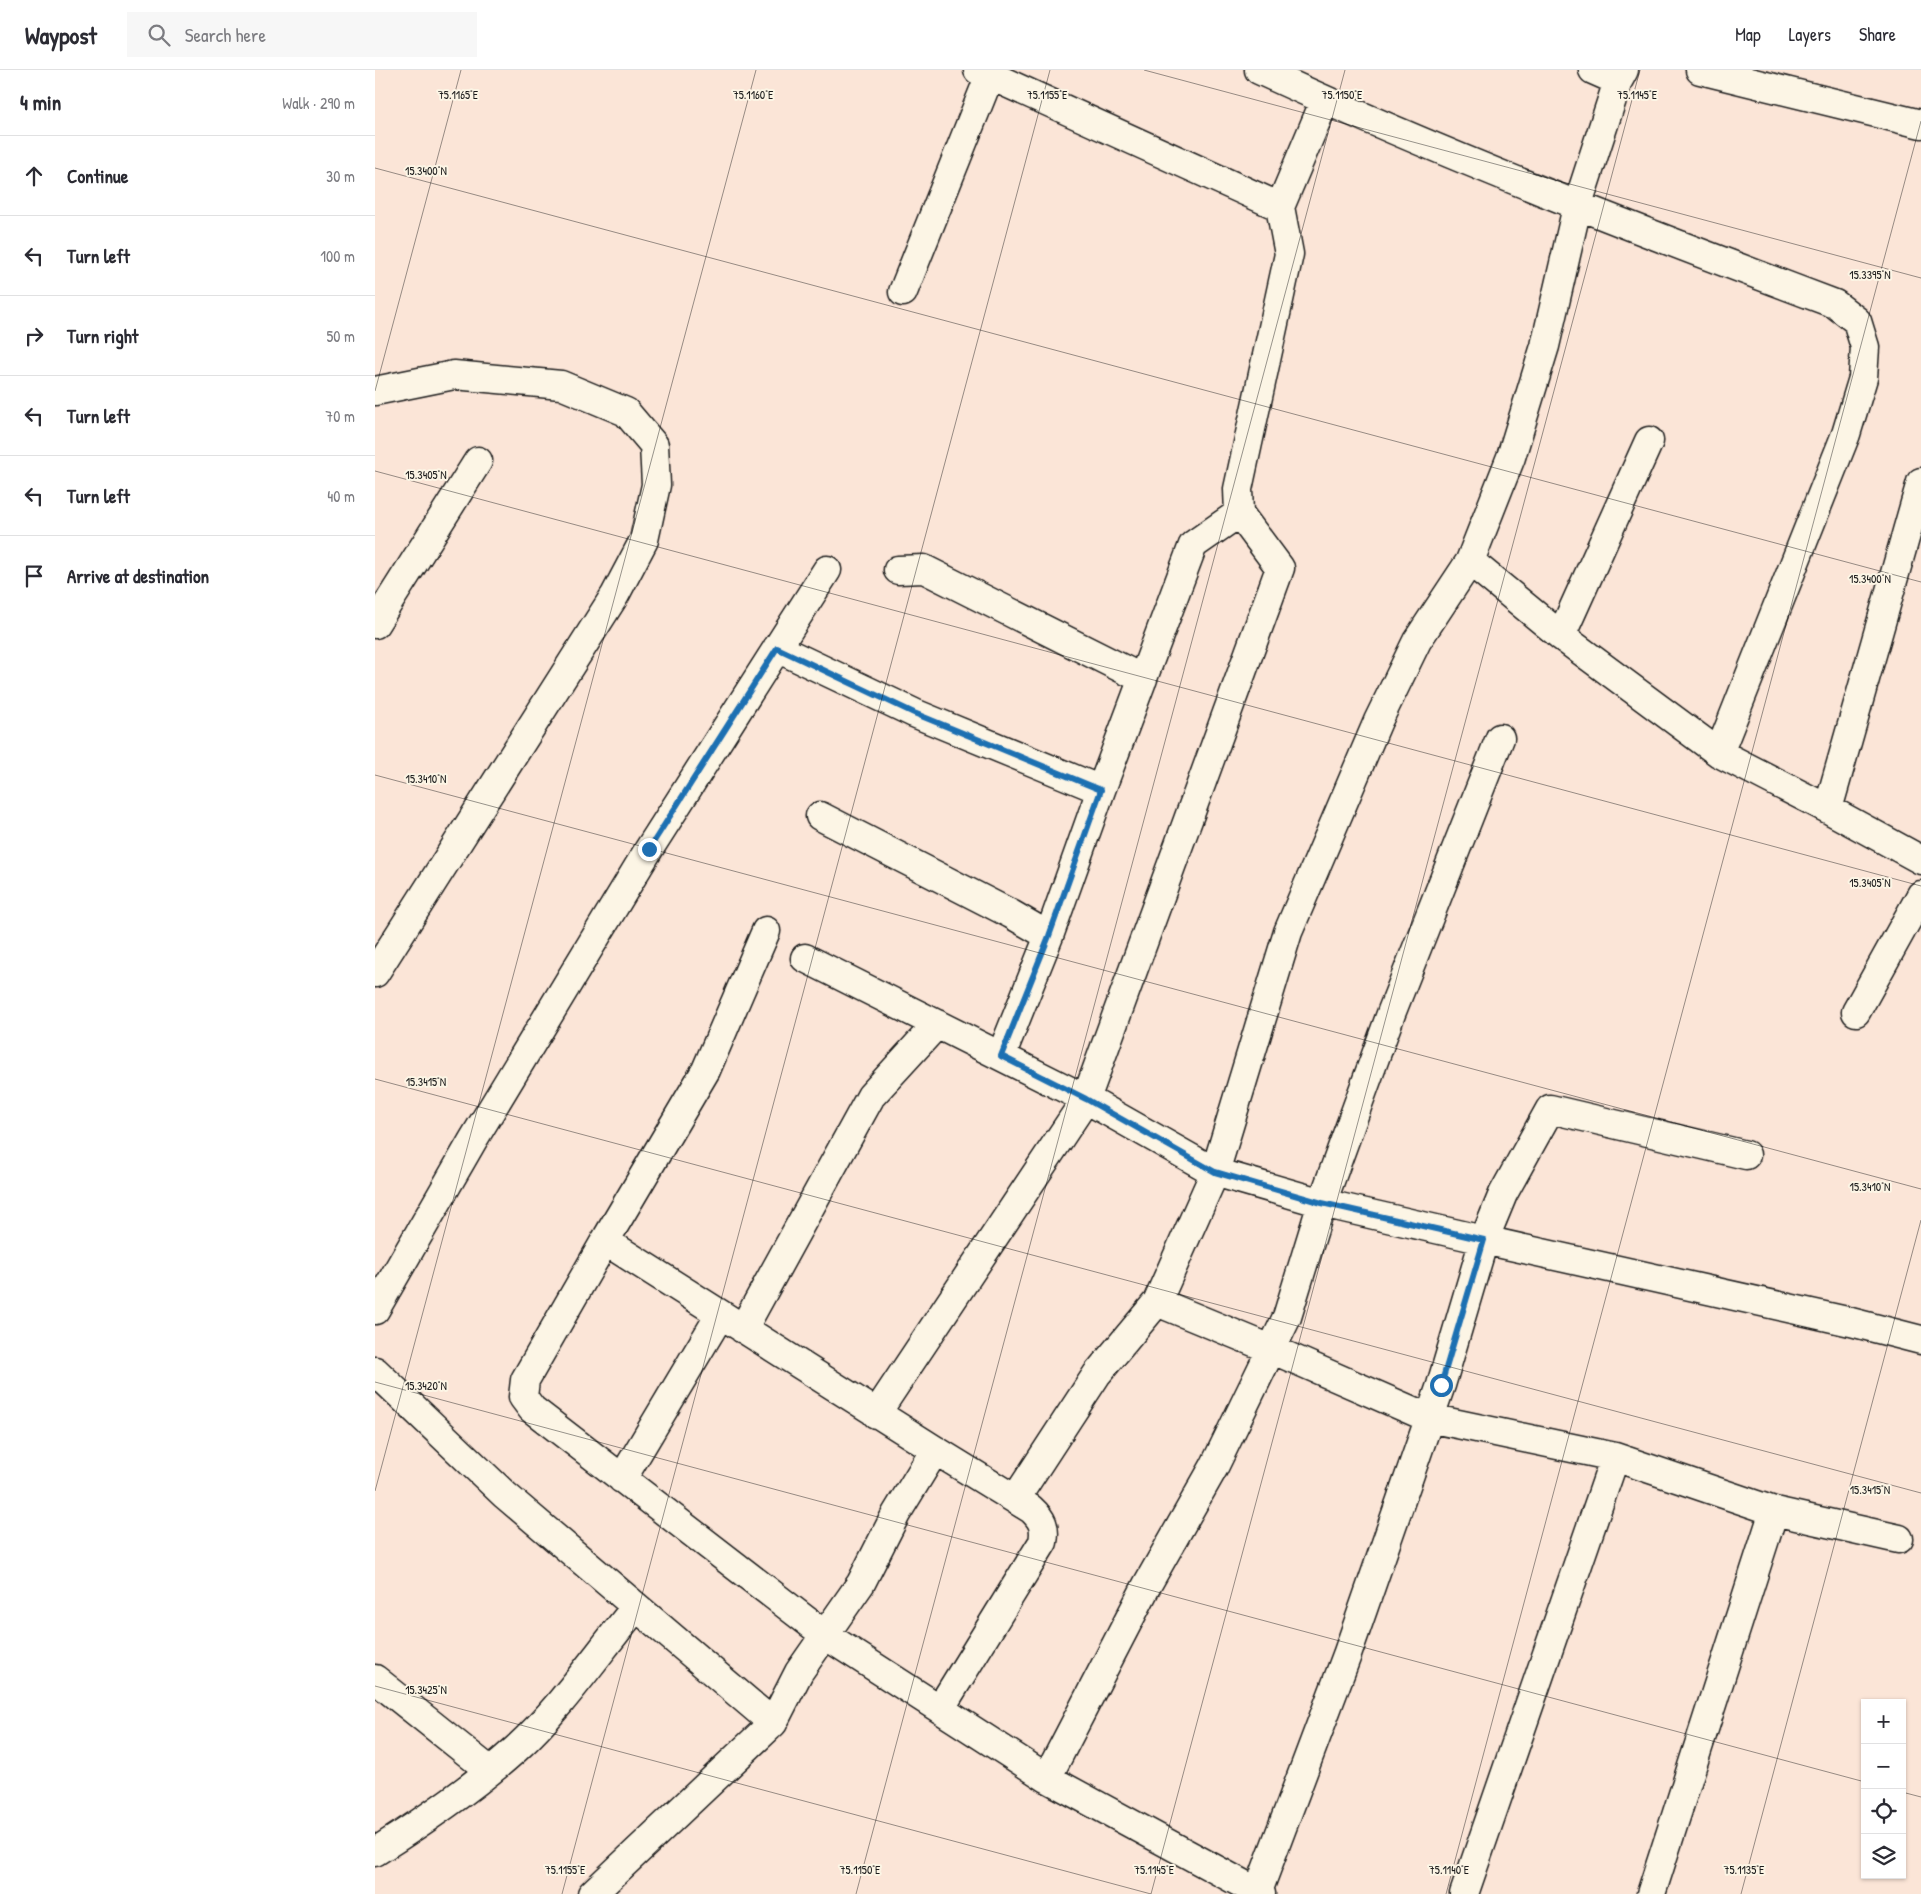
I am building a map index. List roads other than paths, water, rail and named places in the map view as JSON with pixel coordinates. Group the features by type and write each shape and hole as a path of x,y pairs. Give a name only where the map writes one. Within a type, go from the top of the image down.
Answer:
{"street":[{"path":"1259,70 1577,207 1835,304 1857,321 1865,346 1863,378 1846,434 1719,752"},
{"path":"1016,1498 1097,1374 1157,1302 1215,1172 1288,932 1377,721 1417,641 1471,562 1511,458 1545,346 1577,207 1621,76 1593,70"},
{"path":"1700,70 1921,124"},
{"path":"903,292 987,72 1279,207"},
{"path":"876,1414 1086,1099 1280,568 1239,513 1237,489 1289,254 1279,207 1325,100"},
{"path":"375,391 454,375 561,385 626,412 654,445 656,485 644,540 615,594 375,973"},
{"path":"1561,636 1649,441"},
{"path":"375,624 478,461"},
{"path":"1828,808 1920,493"},
{"path":"1001,1056 1049,936 1101,790 1193,545 1239,513"},
{"path":"1471,562 1561,636 1719,752 1828,808 1921,860"},
{"path":"898,570 924,569 1143,679"},
{"path":"375,1310 473,1140 644,858 827,570"},
{"path":"777,648 914,713 1101,790"},
{"path":"1047,1778 1147,1585 1214,1467 1287,1317 1322,1203 1392,1011 1500,738"},
{"path":"821,816 1011,914 1049,936"},
{"path":"1856,1012 1921,895"},
{"path":"766,931 706,1070 525,1380 523,1397 532,1410 825,1635 1047,1778 1258,1894 1347,1655 1429,1418 1484,1240 1503,1194 1550,1109 1746,1155"},
{"path":"805,958 1086,1099 1215,1172 1322,1203 1842,1320 1921,1340"},
{"path":"743,1329 871,1096 937,1024"},
{"path":"605,1241 876,1414 1016,1498 1039,1517 1044,1525 1043,1542 940,1709"},
{"path":"1157,1302 1429,1418 1615,1457 1774,1511 1899,1539"},
{"path":"622,1479 720,1315"},
{"path":"375,1371 505,1495 773,1723"},
{"path":"592,1894 773,1723 799,1672 861,1583 896,1514 935,1450"},
{"path":"1464,1894 1615,1457"},
{"path":"1651,1894 1774,1511"},
{"path":"375,1852 425,1820 516,1749 552,1712 636,1607"},
{"path":"375,1680 489,1770"}]}
